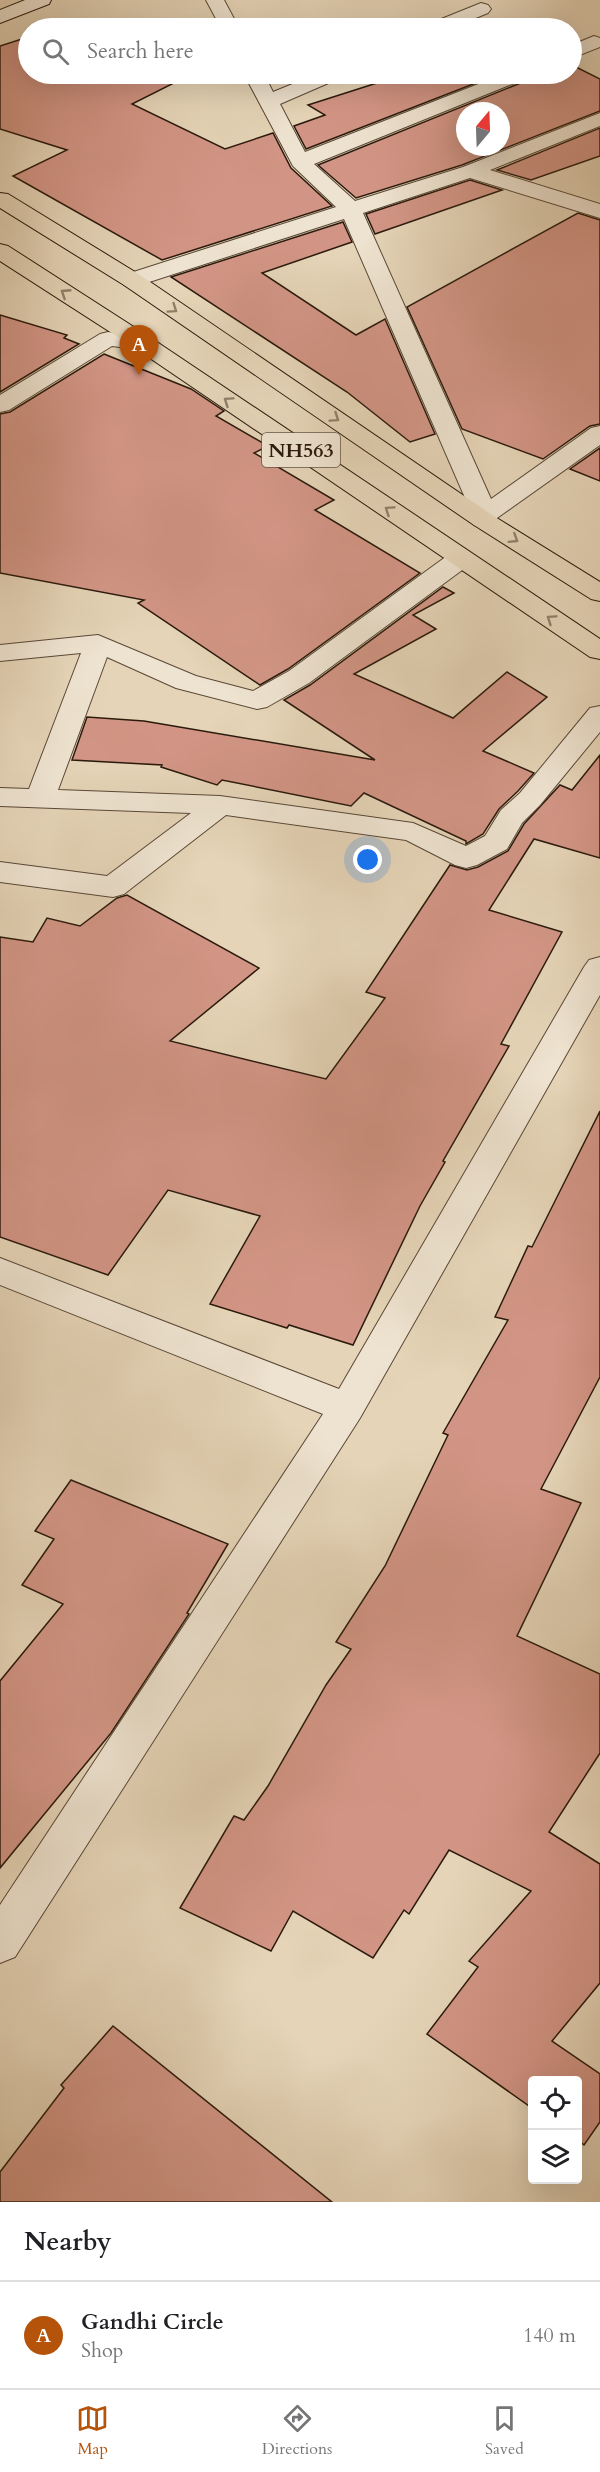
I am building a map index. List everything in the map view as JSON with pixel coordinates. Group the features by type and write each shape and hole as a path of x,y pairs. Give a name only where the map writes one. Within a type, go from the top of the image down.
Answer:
{"highway":[{"name":"NH563","path":"0,199 132,280 600,593"},
{"name":"NH563","path":"0,250 143,343 460,559 600,651"}],"street":[{"path":"0,17 42,0"},
{"path":"215,0 225,18"},
{"path":"460,18 482,9"},
{"path":"582,47 594,42"},
{"path":"260,84 300,162 350,208 484,517 600,433"},
{"path":"269,101 309,84"},
{"path":"300,162 495,84"},
{"path":"132,280 470,171 600,119"},
{"path":"470,171 600,211"},
{"path":"0,405 108,339 143,343"},
{"path":"0,653 98,643 186,682 257,701 299,677 460,559"},
{"path":"40,799 98,643"},
{"path":"0,797 220,805 412,832 466,858 496,842 511,817 530,799 600,714"},
{"path":"0,872 113,887 220,805"},
{"path":"0,1943 347,1408 600,967"},
{"path":"0,1271 347,1408"}],"building":[{"path":"18,40 18,84 172,84 132,104 225,149 273,133 291,168 332,206 162,260 13,176 67,150 0,129 0,46"},
{"path":"582,70 600,79 600,111 510,146 510,102 474,102 518,84 582,84"},
{"path":"374,84 473,84 306,149 294,126 325,115 308,105"},
{"path":"456,109 456,156 485,156 462,165 356,198 318,165"},
{"path":"600,128 600,156 531,180 497,170"},
{"path":"470,180 502,190 375,234 366,214"},
{"path":"578,213 600,220 600,424 590,426 543,459 462,429 407,307"},
{"path":"343,222 352,242 262,273 356,335 385,319 435,434 410,442 347,392 171,277"},
{"path":"0,315 67,335 64,338 79,344 0,392"},
{"path":"104,354 191,389 224,411 216,416 268,446 254,453 334,500 315,510 420,573 288,669 260,685 138,603 144,600 0,573 0,414 10,412"},
{"path":"600,448 600,481 570,469"},
{"path":"443,587 454,593 413,615 436,629 354,674 453,718 507,672 547,697 483,751 534,773 499,809 483,834 466,844 466,841 364,793 351,806 222,780 217,785 161,767 162,765 72,760 87,717 144,721 375,760 284,700 310,685"},
{"path":"600,755 600,858 534,839 489,910 562,932 501,1044 509,1046 443,1161 445,1162 420,1206 353,1345 289,1325 287,1328 210,1304 260,1216 168,1190 108,1275 0,1237 0,937 33,942 47,918 80,926 117,898 127,895 259,968 170,1041 326,1079 385,998 366,992 450,865 467,870 478,867 508,851 524,824 560,785 572,790"},
{"path":"600,1111 600,1377 541,1489 581,1503 517,1636 600,1674 600,1753 549,1832 600,1864 600,1983 552,2041 600,2074 600,2122 584,2145 582,2143 582,2076 528,2076 528,2105 427,2034 478,1967 469,1961 531,1891 449,1850 409,1914 404,1910 373,1958 293,1911 271,1951 180,1908 234,1816 244,1820 268,1786 326,1685 351,1649 336,1642 385,1566 448,1435 443,1433 508,1320 495,1317 528,1246 532,1247"},
{"path":"71,1480 228,1544 187,1613 189,1614 111,1733 0,1868 0,1681 63,1604 22,1585 54,1539 35,1531"},
{"path":"113,2026 332,2202 0,2202 0,2172 64,2088 61,2085"}],"place":[{"name":"Gandhi Circle","path":"139,375"}]}
